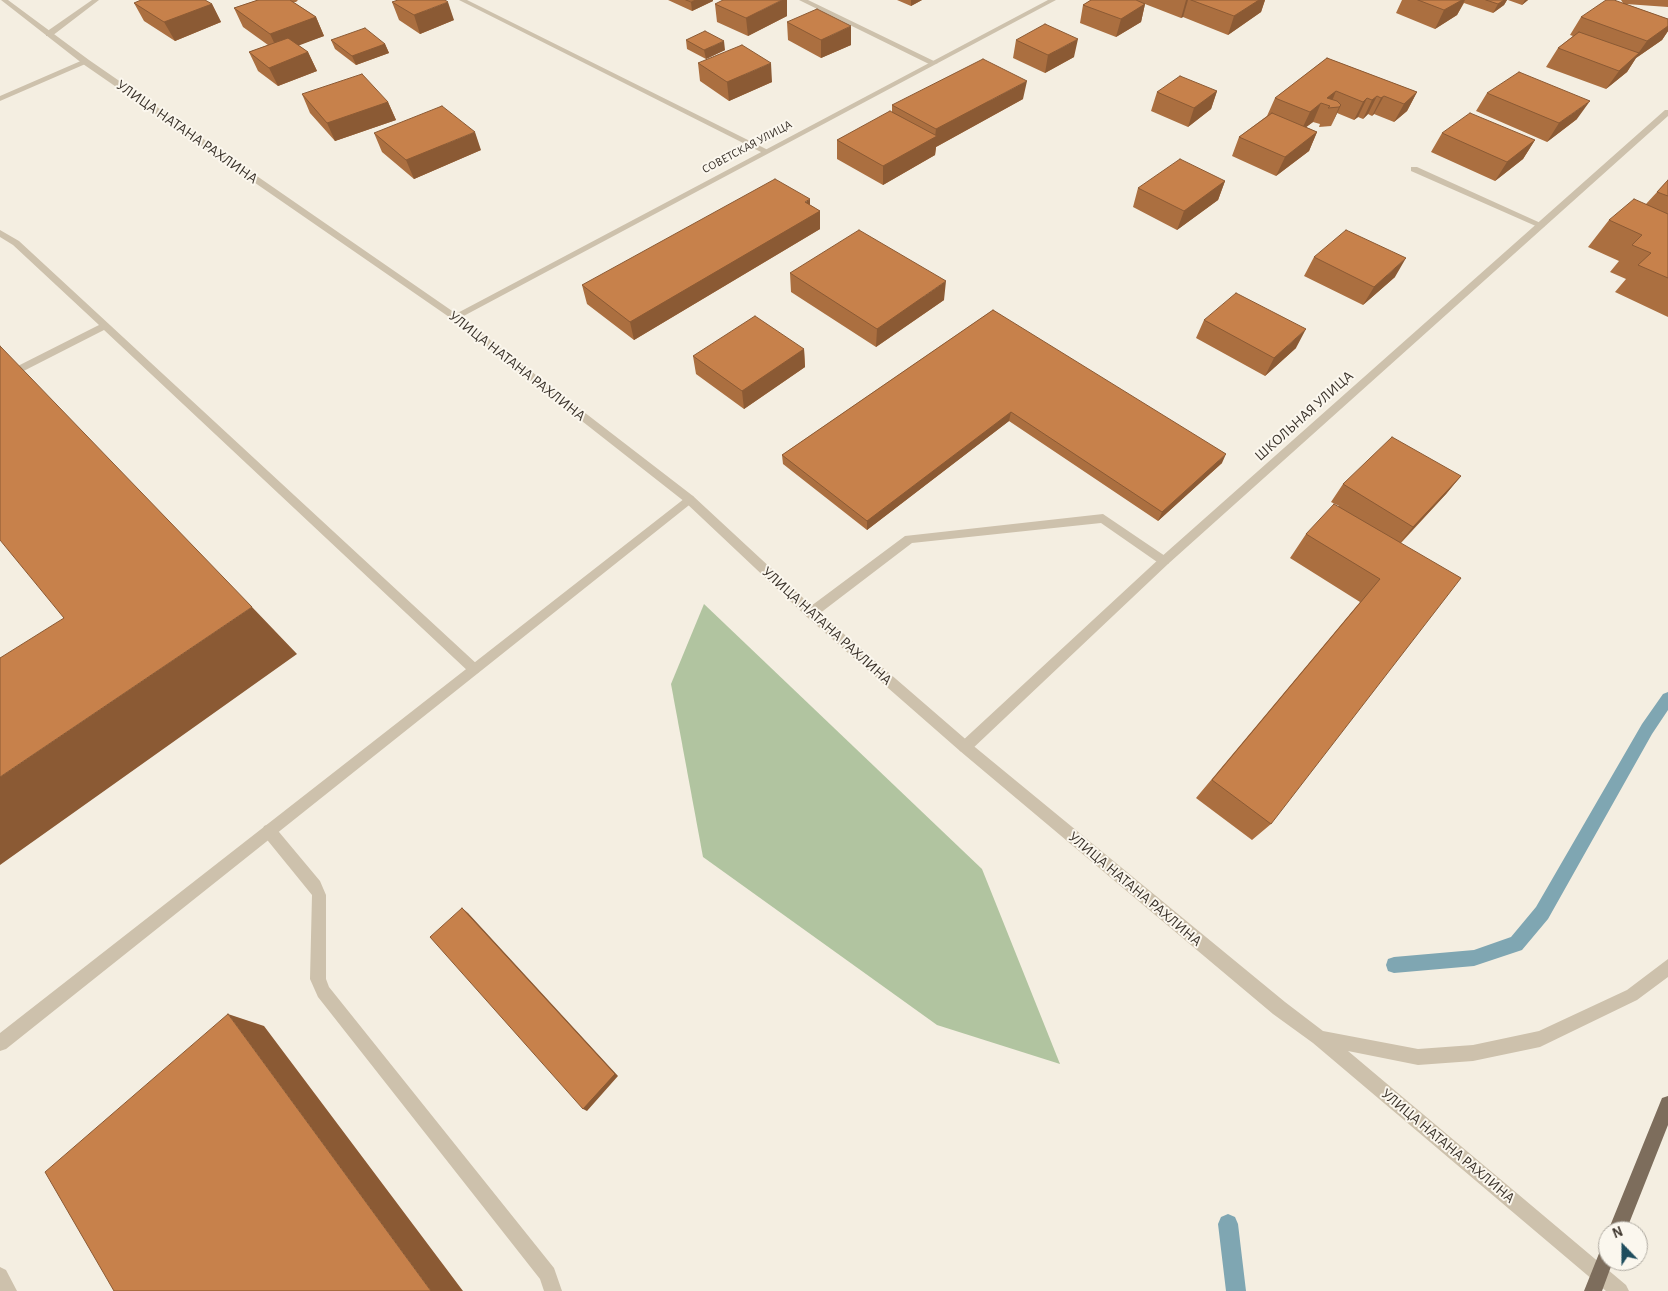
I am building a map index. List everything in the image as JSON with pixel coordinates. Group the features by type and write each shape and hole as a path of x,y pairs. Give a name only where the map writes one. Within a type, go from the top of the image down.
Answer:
{"main road":[{"path":"1621,1221 1668,1104"},
{"path":"1593,1291 1600,1273"}],"street":[{"name":"УЛИЦА НАТАНА РАХЛИНА","path":"4,0 86,62 455,317 689,499 811,613 964,747 1279,1008 1318,1038 1620,1291"},
{"path":"50,34 96,0"},
{"path":"462,0 766,150"},
{"path":"802,0 934,63"},
{"name":"СОВЕТСКАЯ УЛИЦА","path":"455,317 766,150 1053,0"},
{"path":"0,99 86,62"},
{"name":"ШКОЛЬНАЯ УЛИЦА","path":"964,747 1164,561 1668,112"},
{"path":"1414,169 1541,225"},
{"path":"0,234 16,243 474,669"},
{"path":"0,379 8,370 105,326"},
{"path":"0,1043 689,499"},
{"path":"811,613 909,538 1103,518 1164,561"},
{"path":"269,831 315,886 319,895 318,979 323,992 548,1274 554,1291"},
{"path":"1318,1038 1418,1057 1474,1053 1540,1039 1632,995 1668,967"},
{"path":"0,1276 8,1291"}],"green space":[{"path":"704,604 982,869 1060,1064 937,1025 703,857 671,684"}],"building":[{"path":"141,0 205,0 212,4 164,22 134,3"},
{"path":"258,0 290,0 316,17 270,34 234,8"},
{"path":"398,0 445,0 448,2 414,15 392,2"},
{"path":"723,0 782,0 746,18 715,4"},
{"path":"1091,0 1136,0 1145,4 1121,19 1083,5"},
{"path":"1191,0 1259,0 1234,16"},
{"path":"1418,0 1462,0 1444,10"},
{"path":"1486,0 1504,0 1498,4"},
{"path":"1606,0 1614,0 1668,19 1668,26 1647,41 1581,17"},
{"path":"817,9 851,26 821,40 787,22"},
{"path":"1045,24 1078,39 1048,55 1016,40"},
{"path":"365,28 385,44 352,56 331,40"},
{"path":"705,31 724,41 704,50 686,40"},
{"path":"1579,32 1639,53 1619,71 1558,48"},
{"path":"288,38 308,52 269,68 249,52"},
{"path":"742,45 771,63 727,82 698,63"},
{"path":"1327,58 1417,92 1404,104 1384,96 1381,98 1377,96 1372,100 1367,98 1363,102 1336,91 1327,98 1337,101 1341,105 1339,107 1328,108 1330,106 1321,103 1310,112 1275,98"},
{"path":"983,59 1027,81 936,129 892,105"},
{"path":"1519,72 1590,101 1559,123 1487,93"},
{"path":"362,74 388,102 327,123 302,94"},
{"path":"1180,76 1217,91 1194,108 1157,92"},
{"path":"442,106 475,132 406,160 374,133"},
{"path":"890,111 937,136 883,166 837,140"},
{"path":"1272,113 1317,132 1285,157 1239,137"},
{"path":"1470,113 1535,140 1507,162 1442,133"},
{"path":"1180,159 1225,181 1184,211 1138,188"},
{"path":"775,179 810,199 805,202 820,211 630,322 582,285"},
{"path":"1668,180 1668,196 1657,192"},
{"path":"1634,199 1668,214 1668,278 1638,265 1651,253 1632,245 1642,235 1609,220"},
{"path":"859,230 946,281 877,329 790,273"},
{"path":"1346,230 1406,258 1374,287 1314,257"},
{"path":"1236,293 1306,329 1274,358 1204,320"},
{"path":"993,310 1226,454 1162,512 1011,412 867,521 782,455"},
{"path":"755,316 804,349 742,391 693,356"},
{"path":"0,346 252,607 0,777 0,658 64,618 0,540"},
{"path":"1392,437 1461,476 1413,527 1343,484"},
{"path":"1334,504 1461,578 1271,824 1212,780 1380,579 1306,534"},
{"path":"462,908 615,1074 583,1109 430,937"},
{"path":"228,1014 431,1291 114,1291 45,1172"}],"waterway":[{"path":"1394,965 1474,958 1516,944 1542,913 1647,729 1668,698"},
{"path":"1228,1224 1236,1291"}]}
